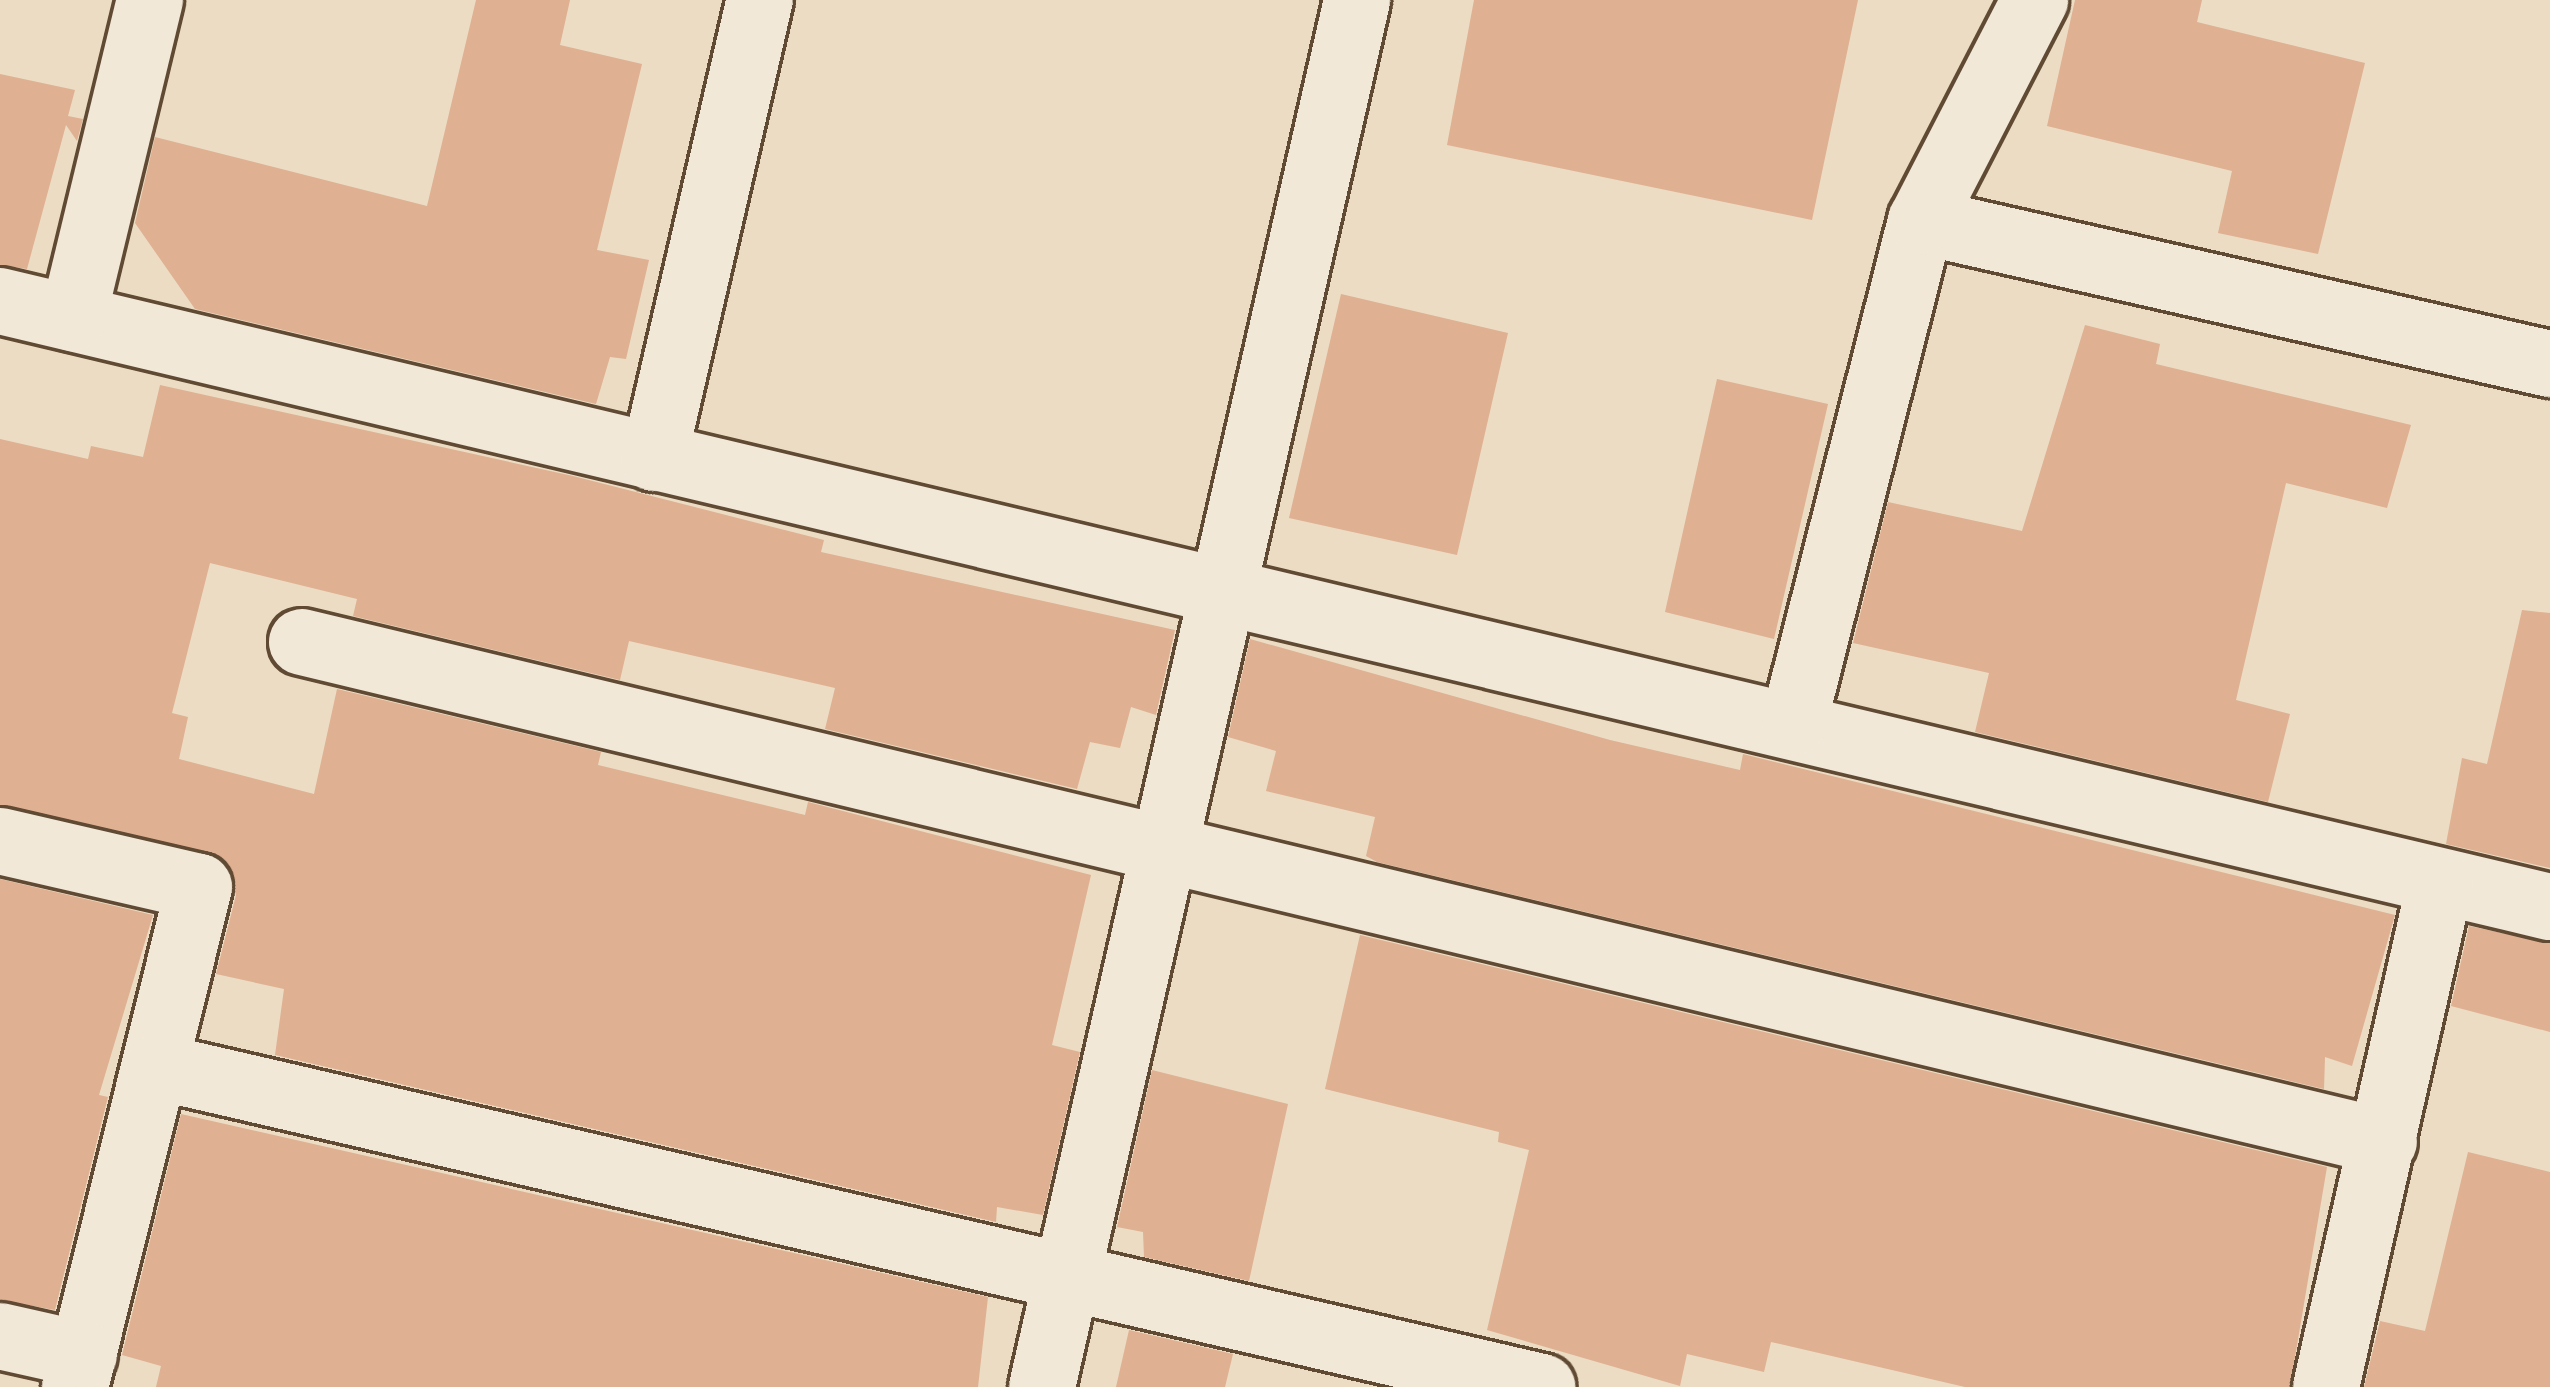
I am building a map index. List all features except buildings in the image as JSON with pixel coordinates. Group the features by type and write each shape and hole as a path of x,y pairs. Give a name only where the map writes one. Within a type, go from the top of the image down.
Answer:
{"street":[{"path":"73,318 150,0"},
{"path":"654,458 760,0"},
{"path":"1042,1387 1357,0"},
{"path":"1794,722 1921,220 2036,0"},
{"path":"1921,220 2550,364"},
{"path":"0,301 654,458 1224,586 2550,907"},
{"path":"302,642 2384,1142"},
{"path":"0,841 199,887 159,1067 80,1371 0,1336"},
{"path":"2326,1387 2440,884"},
{"path":"159,1067 1542,1387"}]}
